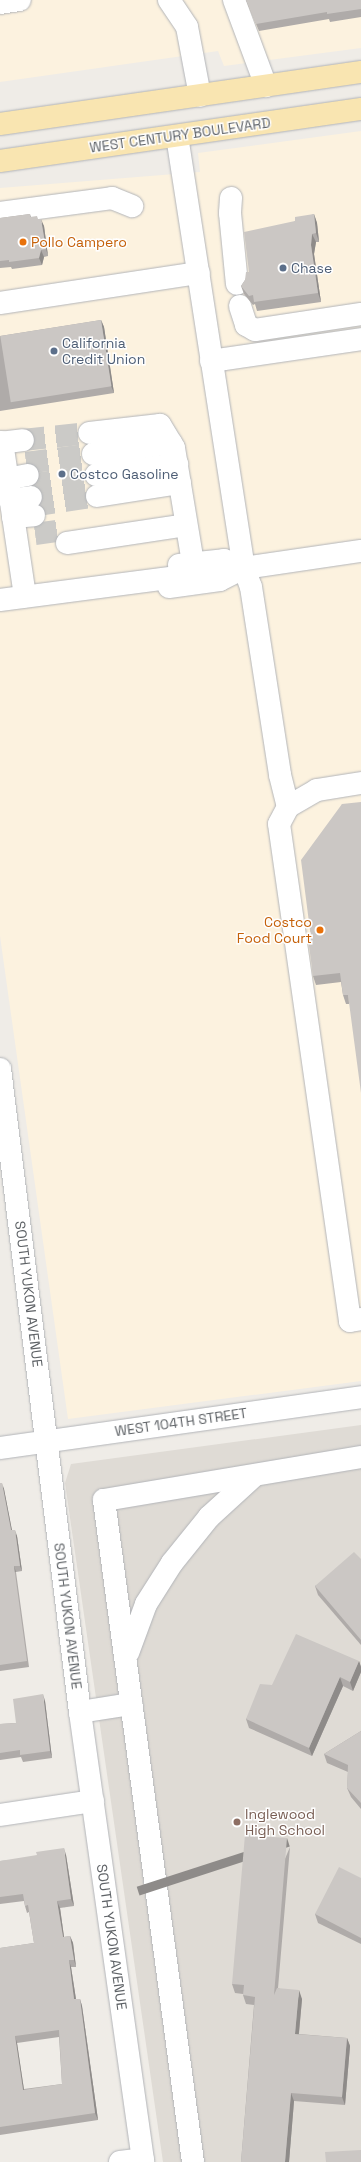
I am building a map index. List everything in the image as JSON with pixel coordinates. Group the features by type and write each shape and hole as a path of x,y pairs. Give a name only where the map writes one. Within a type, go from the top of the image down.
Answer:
{"main road":[{"path":"0,124 361,72"},
{"name":"WEST CENTURY BOULEVARD","path":"0,161 361,109"}],"street":[{"path":"0,3 20,0"},
{"path":"169,0 187,27 200,96"},
{"path":"234,0 266,86"},
{"path":"177,136 244,568 251,587 280,775 288,807"},
{"path":"0,214 112,198 132,206"},
{"path":"231,198 230,213 237,284"},
{"path":"0,303 199,273"},
{"path":"240,306 246,325 255,330 361,314"},
{"path":"212,360 361,339"},
{"path":"175,463 193,563"},
{"path":"175,463 94,470 175,463"},
{"path":"19,490 25,596"},
{"path":"66,537 186,519"},
{"path":"88,588 105,596 220,580 244,568 361,551"},
{"path":"0,600 88,588 112,574 193,563 224,560 244,568"},
{"path":"361,783 317,790 288,807 279,824 350,1320 361,1319"},
{"name":"SOUTH YUKON AVENUE","path":"0,1068 45,1441 80,1712 143,2160"},
{"name":"WEST 104TH STREET","path":"0,1448 361,1397"},
{"path":"193,2162 104,1500 361,1457"},
{"path":"126,1664 137,1622 159,1582 209,1517 255,1475"},
{"path":"80,1712 131,1704"},
{"path":"0,1815 93,1801"},
{"path":"120,2162 143,2160"}],"shaded area":[{"path":"0,0 361,0 361,48 224,66 218,51 0,82"},
{"path":"361,131 361,1381 68,1419 0,936 0,188 200,172 198,153"},
{"name":"Inglewood High School","path":"361,1425 361,2162 163,2162 65,1483 71,1464"}],"building":[{"path":"246,0 361,0 361,9 327,14 327,12 256,24"},
{"name":"Pollo Campero","path":"30,214 30,217 37,216 38,219 41,219 46,249 41,250 39,258 9,262 9,260 0,261 0,218"},
{"name":"Chase","path":"314,214 316,233 312,234 311,245 318,293 254,302 253,295 249,296 241,286 245,280 246,272 249,272 244,232 295,221 295,217"},
{"path":"101,320 111,386 11,402 0,336"},
{"path":"361,802 361,1093 348,995 343,995 340,973 313,976 308,938 311,938 301,860 342,804"},
{"path":"0,1483 2,1483 11,1530 15,1530 20,1566 14,1566 27,1661 0,1665"},
{"path":"354,1552 361,1559 361,1640 315,1586"},
{"path":"296,1634 359,1661 350,1682 340,1677 309,1748 246,1719 260,1684 272,1685"},
{"path":"43,1694 50,1751 20,1755 20,1750 0,1753 0,1724 16,1723 13,1699"},
{"path":"361,1731 361,1803 347,1788 348,1765 324,1754"},
{"path":"245,1835 287,1838 274,1995 277,1988 299,1990 295,2034 347,2038 342,2097 291,2093 285,2162 241,2162 255,1997 243,1995 244,1985 232,1984"},
{"path":"64,1848 71,1899 57,1901 63,1937 70,1936 74,1960 69,1960 74,1999 80,1999 95,2113 0,2127 0,1948 34,1943 28,1905 25,1906 23,1894 0,1897 0,1861 37,1855 36,1852","holes":["59,2030 62,2084 23,2090 15,2036"]},
{"path":"339,1867 361,1878 361,1938 315,1914"},
{"path":"361,2150 361,2162 326,2162 325,2152"}],"tunnel":[{"path":"23,440 89,433"},
{"path":"26,463 93,454"},
{"path":"29,485 96,475"},
{"path":"32,506 97,496"},
{"path":"35,534 65,530"}],"place":[{"name":"Pollo Campero","path":"23,242"},
{"name":"Chase","path":"283,268"},
{"name":"California Credit Union","path":"54,351"},
{"name":"Costco Gasoline","path":"62,474"},
{"name":"Costco Food Court","path":"320,930"},
{"name":"Inglewood High School","path":"237,1822"}]}
